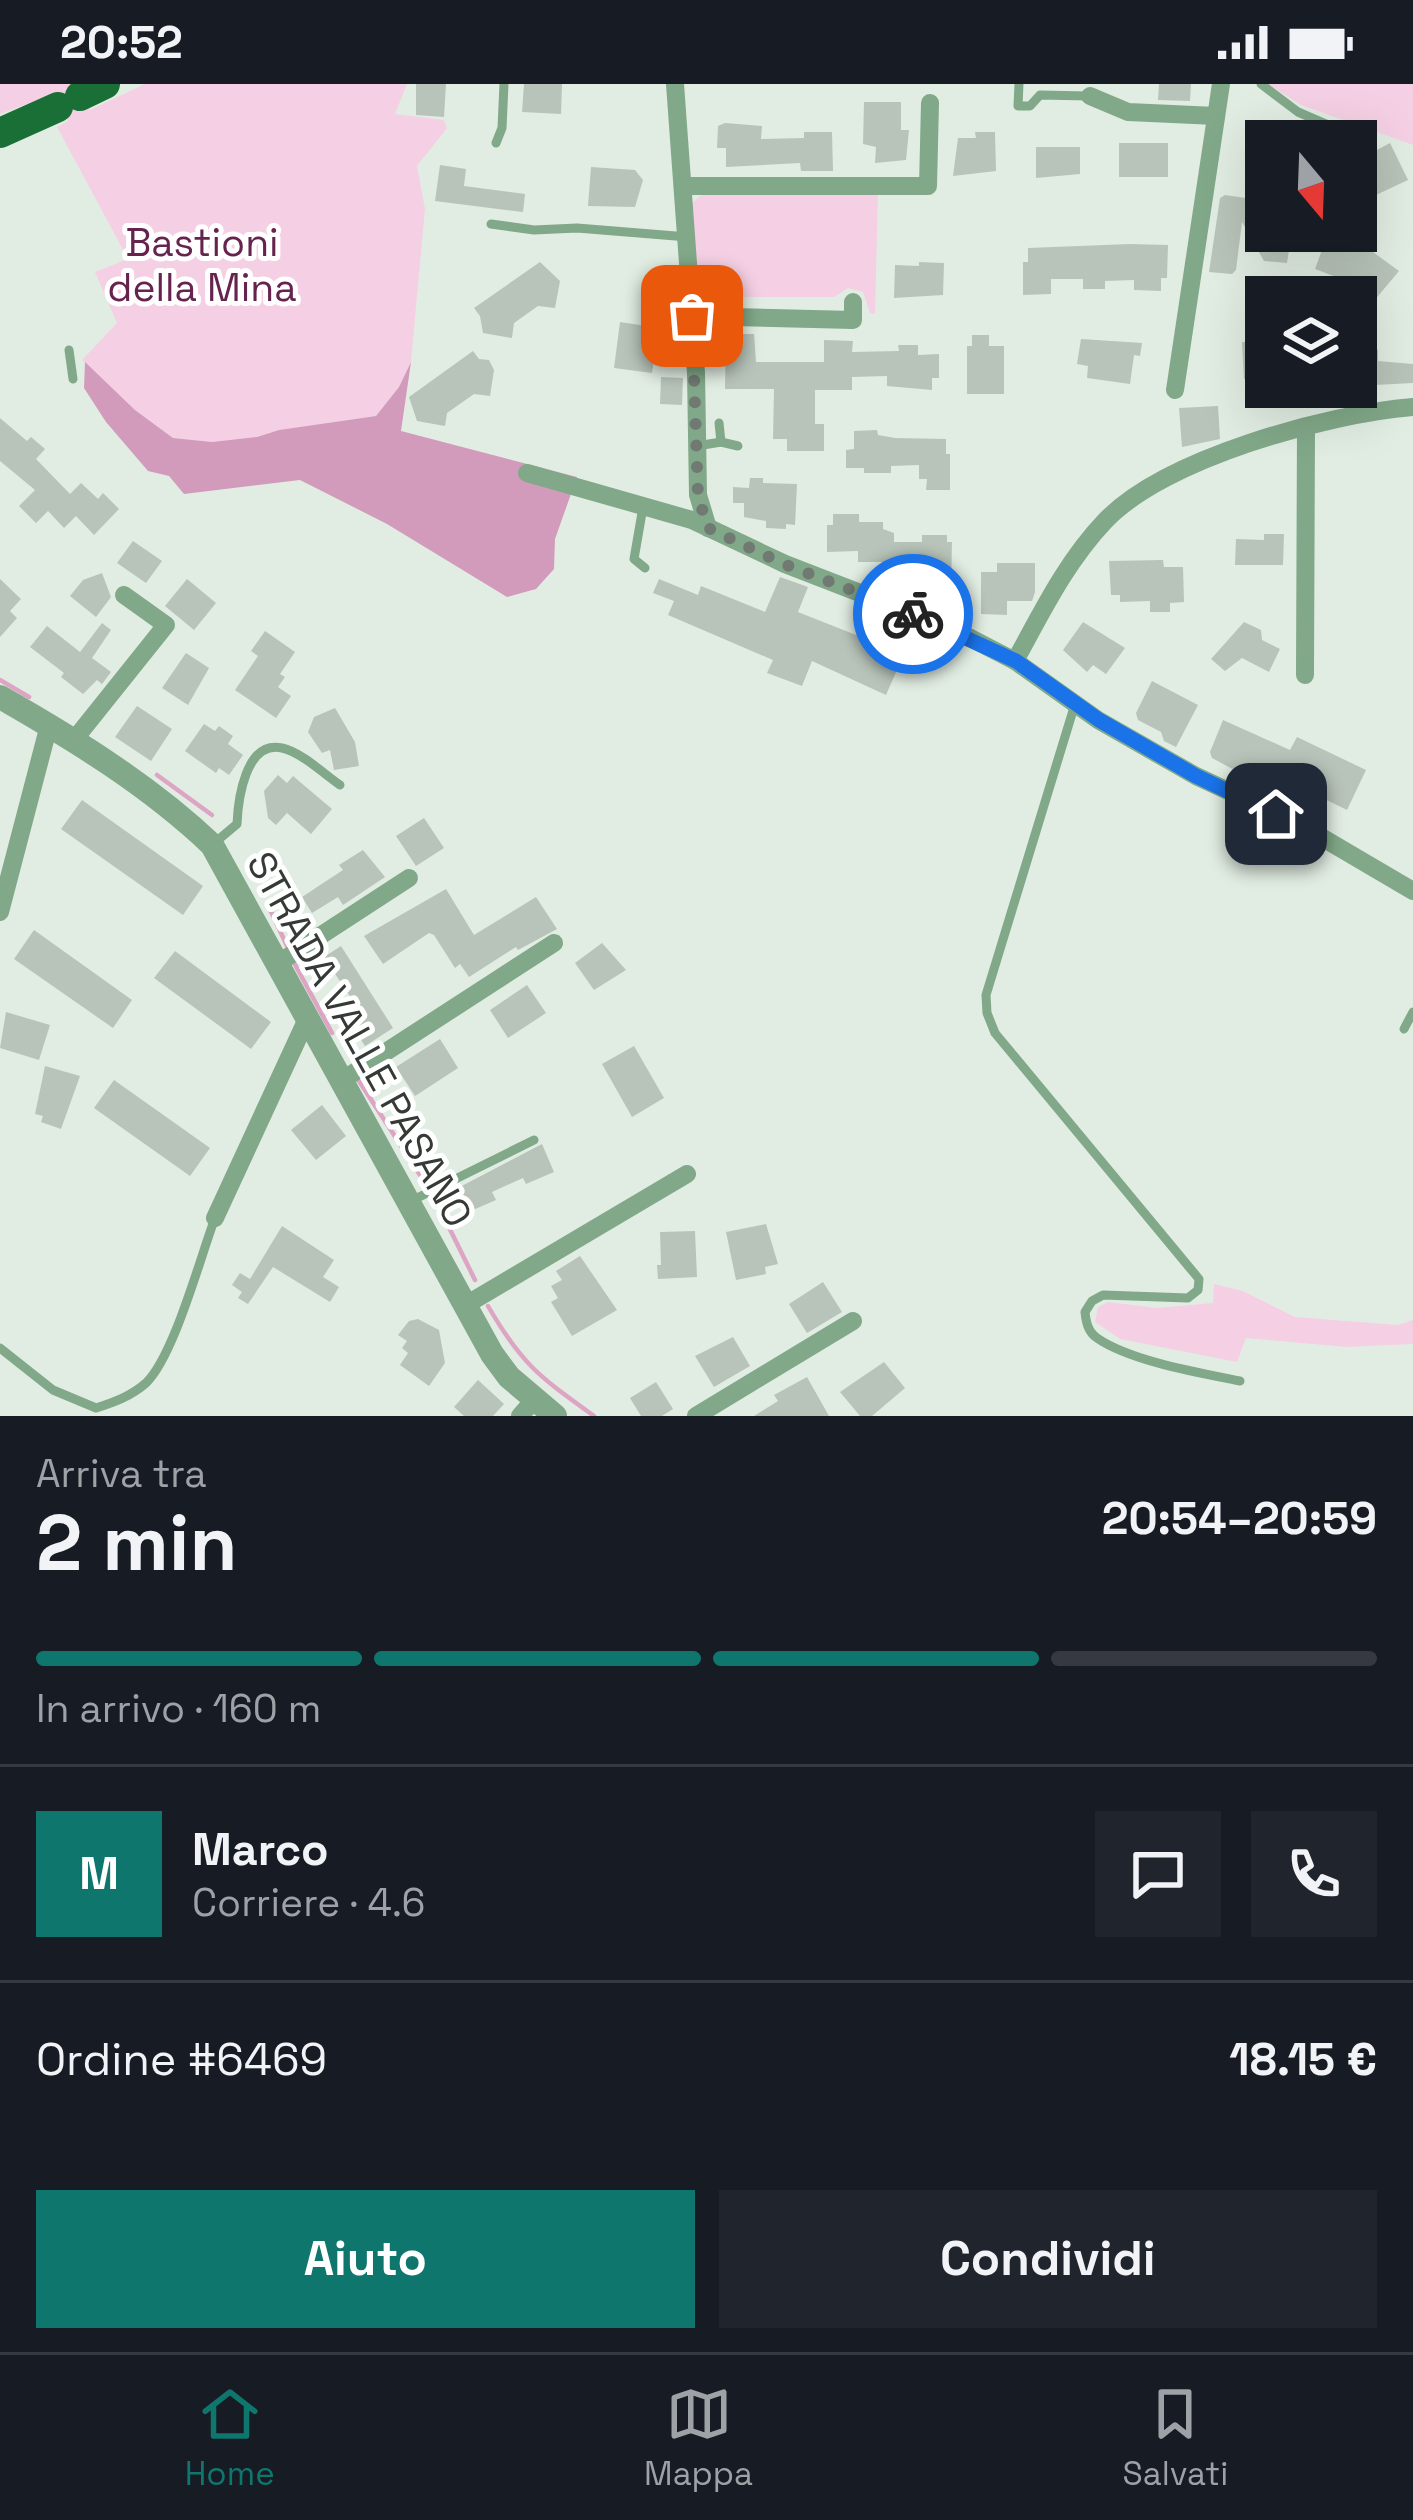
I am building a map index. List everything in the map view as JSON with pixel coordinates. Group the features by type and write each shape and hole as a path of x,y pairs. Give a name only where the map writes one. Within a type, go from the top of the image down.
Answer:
{"main road":[{"path":"0,133 81,96"}],"street":[{"path":"675,84 688,237 698,496 708,528"},
{"path":"1174,390 1221,84"},
{"path":"1090,96 1128,112 1216,116"},
{"path":"683,186 928,186 930,103"},
{"path":"692,316 860,314"},
{"path":"1016,661 1057,584 1110,516 1171,475 1306,427 1413,407"},
{"path":"1305,675 1306,427"},
{"path":"527,473 708,528 784,564 953,629 1016,661 1075,704 1196,776 1299,824 1413,891"},
{"path":"74,740 166,625 124,595"},
{"name":"STRADA VALLE PASANO","path":"0,697 74,740 179,814 212,844 286,958 306,1021 416,1198 464,1306 492,1354 527,1408 555,1416"},
{"path":"0,912 49,725"},
{"path":"0,838 19,848"},
{"path":"286,958 409,878"},
{"path":"341,1081 554,943"},
{"path":"215,1218 306,1021"},
{"path":"464,1306 687,1174"},
{"path":"696,1416 853,1321"}],"lane":[{"path":"496,143 502,128 504,84"},
{"path":"1019,84 1018,106 1030,106 1040,95 1090,96"},
{"path":"1261,84 1316,120"},
{"path":"490,224 688,237"},
{"path":"69,350 73,379"},
{"path":"719,423 721,442"},
{"path":"697,446 721,442 738,446"},
{"path":"644,507 634,559 645,568"},
{"path":"1075,704 986,994 987,1013 995,1033 1199,1279 1198,1291 1187,1298 1102,1295 1084,1312 1087,1328 1096,1338 1132,1353 1182,1370 1240,1381"},
{"path":"212,844 237,824 239,789 256,758 272,748 284,748 340,785"},
{"path":"1404,1029 1413,1012"},
{"path":"416,1198 534,1140"},
{"path":"0,1348 53,1390 96,1408 127,1398 150,1380 165,1355 215,1218"}],"green space":[{"name":"Bastioni della Mina","path":"0,84 77,84 90,110 145,84 407,84 395,114 444,120 447,128 417,166 425,209 411,362 376,416 211,442 173,438 135,410 82,360 117,323 95,272 128,259 57,127 68,121 54,94 0,114"},
{"path":"1268,84 1413,84 1413,145 1377,132 1377,120 1343,120 1301,105"},
{"path":"704,193 878,193 875,314 870,313 863,292 848,288 834,297 736,297 734,312 700,312 692,203"},
{"path":"1214,1284 1243,1291 1295,1317 1398,1325 1413,1320 1413,1344 1347,1347 1246,1338 1237,1362 1120,1339 1095,1322 1098,1307 1108,1302 1157,1308 1213,1303"}],"shaded area":[{"path":"85,362 135,410 173,438 212,442 376,416 411,362 401,431 577,477 555,539 554,569 536,589 507,597 387,524 300,480 184,494 169,476 148,471 106,422 84,388"}],"building":[{"path":"416,84 446,84 444,117 416,115"},
{"path":"524,84 562,84 561,114 522,112"},
{"path":"1159,84 1191,84 1190,101 1158,100"},
{"path":"864,102 901,102 901,130 909,130 906,160 875,163 876,147 863,144"},
{"path":"718,126 762,126 761,139 832,132 833,171 801,171 800,163 726,167 726,148 717,148"},
{"path":"975,132 995,132 996,171 953,176 958,138 976,138"},
{"path":"1119,143 1168,143 1168,177 1119,177"},
{"path":"1390,143 1408,180 1377,195 1377,150"},
{"path":"1036,147 1080,147 1080,174 1036,178"},
{"path":"440,165 466,169 464,186 525,194 523,212 435,201"},
{"path":"591,167 635,170 643,180 635,207 588,206"},
{"path":"1220,198 1245,198 1245,227 1242,222 1232,274 1209,272"},
{"path":"1168,245 1167,278 1161,278 1161,291 1134,290 1134,280 1105,281 1105,289 1083,289 1083,279 1051,279 1051,294 1023,295 1028,248"},
{"path":"1259,252 1289,252 1287,263 1264,261"},
{"path":"1321,252 1373,252 1399,271 1377,297 1377,276 1334,276 1315,269"},
{"path":"540,262 560,281 555,308 538,306 514,323 512,338 483,333 474,308"},
{"path":"919,262 944,263 943,295 894,298 895,265 919,266"},
{"path":"620,322 659,328 652,373 614,368"},
{"path":"726,334 754,334 756,362 824,362 824,340 853,341 852,352 899,351 898,345 918,345 918,355 939,354 939,378 932,378 932,390 887,386 887,376 852,377 852,390 815,390 815,424 824,424 824,451 787,451 787,439 773,439 774,389 725,389"},
{"path":"972,335 989,335 989,346 1004,346 1004,394 967,394 967,346 972,346"},
{"path":"1081,339 1142,343 1140,356 1134,355 1130,384 1087,378 1088,366 1077,364"},
{"path":"1377,349 1378,361 1413,364 1413,383 1377,385"},
{"path":"473,351 479,359 489,360 494,370 490,396 474,394 447,413 445,426 417,421 409,397"},
{"path":"661,377 683,378 682,405 660,404"},
{"path":"1218,406 1220,439 1182,447 1179,408"},
{"path":"0,418 27,441 31,437 45,449 36,459 70,494 81,483 98,499 103,493 119,509 94,535 76,516 64,528 48,511 36,523 19,506 35,490 0,461"},
{"path":"877,430 878,435 895,438 946,439 950,490 926,490 927,479 919,479 919,465 891,466 891,473 846,468 846,450 854,449 854,431"},
{"path":"750,478 797,484 795,525 766,528 766,521 744,517 744,503 733,503 733,487 749,488"},
{"path":"833,514 859,514 859,522 883,522 883,529 894,533 894,542 922,542 922,535 947,535 947,542 952,542 951,589 922,589 922,577 915,577 915,562 858,562 858,551 827,552 827,525 833,525"},
{"path":"1264,534 1284,534 1283,565 1235,565 1236,539 1264,540"},
{"path":"133,541 162,561 146,583 117,563"},
{"path":"1163,560 1164,567 1183,567 1184,602 1170,603 1170,612 1150,612 1150,601 1120,602 1120,595 1111,595 1109,561"},
{"path":"997,563 1035,563 1035,592 1032,601 1007,601 1007,615 981,614 981,572 997,572"},
{"path":"102,573 111,597 96,617 70,596 83,580"},
{"path":"780,577 808,587 798,612 904,654 886,695 812,661 802,686 767,673 773,660 668,615 674,601 653,593 659,579 698,595 701,586 765,612"},
{"path":"0,579 21,599 10,611 17,618 0,637"},
{"path":"187,579 216,603 194,630 165,606"},
{"path":"1083,622 1125,648 1106,674 1093,665 1087,672 1063,650"},
{"path":"1244,622 1261,630 1262,640 1280,649 1269,672 1242,658 1225,671 1211,659"},
{"path":"102,623 111,630 92,658 111,672 102,684 97,680 83,694 30,647 47,626 80,652"},
{"path":"265,631 295,652 280,674 285,677 278,687 291,696 276,718 235,690 258,656 251,651"},
{"path":"186,653 209,668 188,705 162,688"},
{"path":"1152,681 1198,705 1176,747 1138,720 1136,713"},
{"path":"137,706 172,729 151,761 115,737"},
{"path":"335,708 355,742 359,766 334,770 330,750 322,753 308,732 314,717"},
{"path":"1223,720 1290,750 1297,737 1366,770 1347,810 1257,766 1251,779 1212,758"},
{"path":"204,724 215,731 219,726 233,736 228,744 243,755 229,775 219,768 216,773 185,751"},
{"path":"278,775 287,783 293,776 332,809 311,834 287,813 276,825 268,818 264,791"},
{"path":"82,800 203,886 183,915 61,829"},
{"path":"424,818 444,848 416,866 396,836"},
{"path":"363,850 385,877 343,905 338,897 312,913 302,897 343,870 339,865"},
{"path":"446,889 474,935 536,897 557,929 516,947 469,977 460,964 455,968 429,933 383,964 364,936"},
{"path":"34,930 132,1000 113,1028 14,959"},
{"path":"602,943 626,970 594,990 575,963"},
{"path":"341,946 393,1028 365,1046 342,1009 353,1001 324,957"},
{"path":"175,951 271,1022 251,1049 154,978"},
{"path":"527,985 546,1013 508,1038 490,1010"},
{"path":"6,1012 50,1025 39,1060 0,1048"},
{"path":"440,1039 458,1068 415,1096 396,1067"},
{"path":"634,1046 664,1098 632,1117 602,1064"},
{"path":"45,1066 80,1076 61,1129 41,1122 43,1116 35,1114"},
{"path":"114,1080 210,1148 190,1176 94,1108"},
{"path":"322,1105 346,1136 316,1160 291,1130"},
{"path":"542,1144 554,1172 526,1184 523,1178 492,1192 496,1200 466,1213 456,1189"},
{"path":"766,1224 778,1264 765,1267 766,1274 736,1280 726,1232"},
{"path":"282,1226 334,1260 323,1277 339,1287 330,1302 273,1267 248,1304 238,1298 242,1292 232,1285 240,1273 250,1279"},
{"path":"695,1231 697,1277 658,1279 660,1232"},
{"path":"580,1256 617,1310 572,1336 551,1302 558,1298 551,1286 562,1280 556,1271"},
{"path":"823,1282 842,1312 807,1333 789,1304"},
{"path":"418,1319 439,1330 445,1363 429,1386 400,1365 408,1353 402,1348 407,1341 398,1335 409,1321"},
{"path":"733,1337 750,1366 714,1387 695,1356"},
{"path":"884,1362 905,1388 872,1416 860,1416 840,1392"},
{"path":"807,1377 829,1416 754,1416 778,1401 774,1395"},
{"path":"478,1380 504,1404 493,1416 464,1416 454,1407"},
{"path":"656,1382 673,1409 662,1416 641,1416 630,1398"}],"waterway":[{"path":"0,680 29,697"},
{"path":"157,775 212,815"},
{"path":"267,903 288,948"},
{"path":"292,959 332,1033"},
{"path":"359,1081 433,1195 475,1280"},
{"path":"488,1306 534,1368 594,1416"}],"way so far":[{"path":"692,316 698,496 708,528 784,564 913,614"}],"route":[{"path":"913,614 1016,661 1099,720 1196,776 1276,814"}]}
